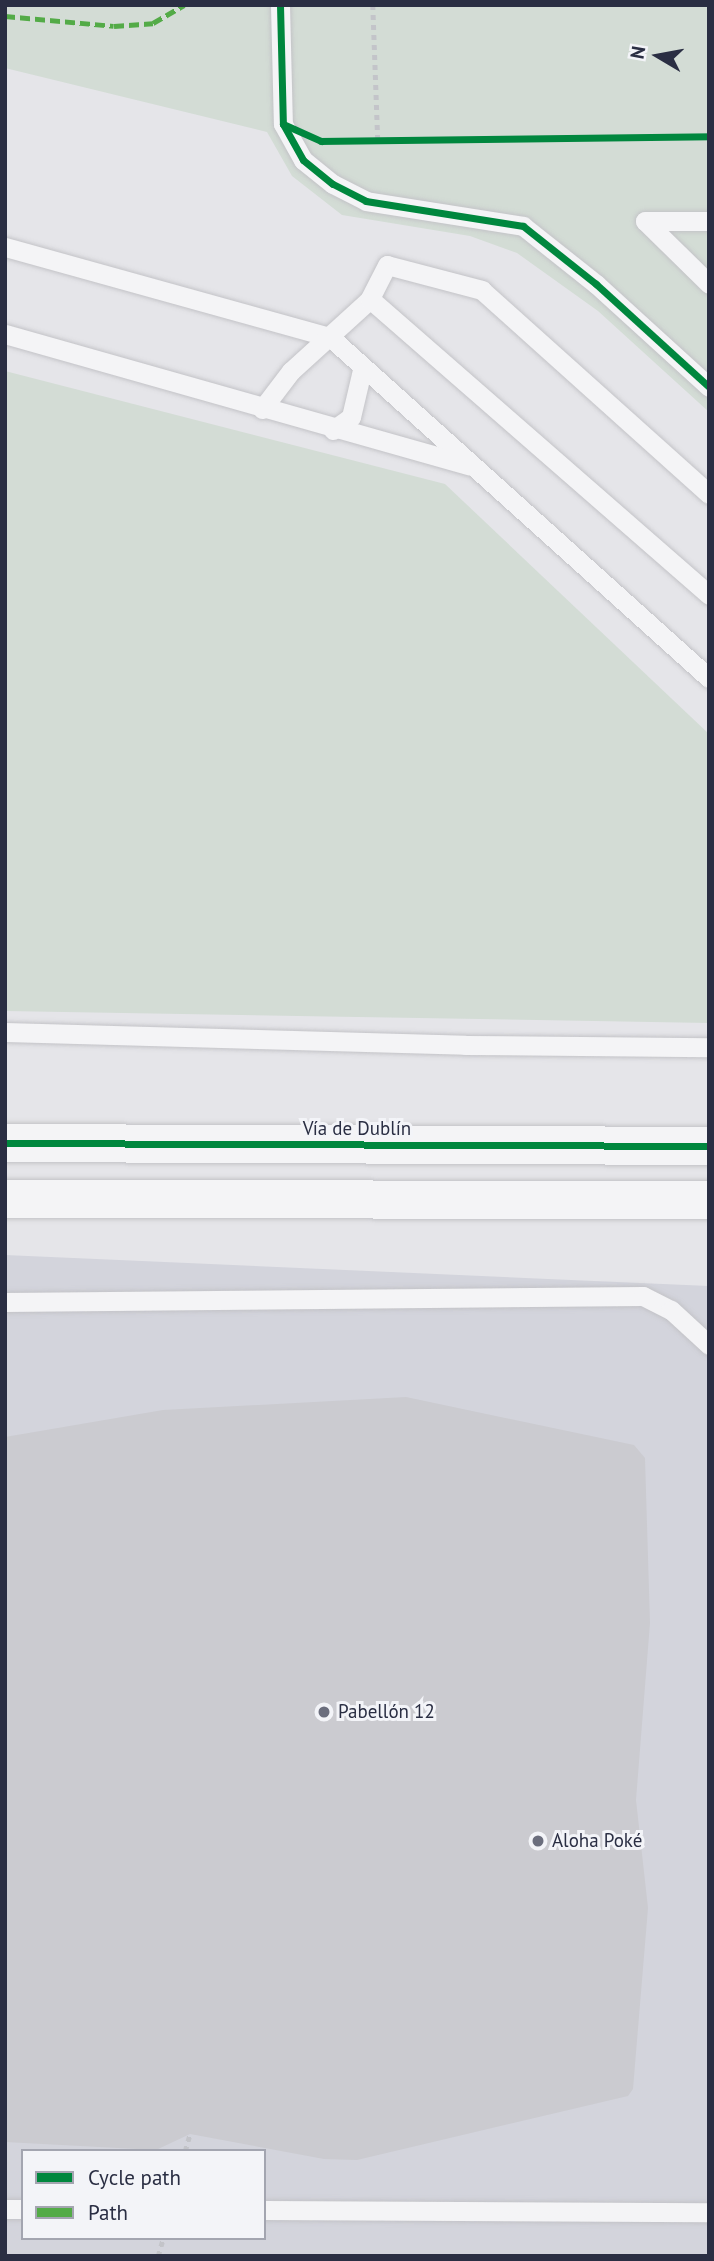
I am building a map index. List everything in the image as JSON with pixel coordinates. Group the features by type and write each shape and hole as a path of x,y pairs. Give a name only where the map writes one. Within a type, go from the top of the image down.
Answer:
{"street":[{"name":"Vía de Dublín","path":"5,1143 709,1146"},
{"path":"5,1199 709,1200"}],"lane":[{"path":"280,5 282,124 303,160 332,184 366,201 523,226 596,284 709,387"},
{"path":"709,221 645,221 709,285"},
{"path":"5,247 330,337 362,370 709,678"},
{"path":"262,409 291,371 370,299 387,265 482,290 709,494"},
{"path":"370,299 709,595"},
{"path":"5,334 333,430 474,467"},
{"path":"333,430 351,417 362,370"},
{"path":"5,1032 465,1045 709,1047"},
{"path":"5,1302 643,1296 671,1310 709,1345"},
{"path":"266,2210 709,2211"}],"path":[{"path":"373,5 378,139"},
{"path":"282,124 321,141 709,136"},
{"path":"186,2149 190,2134"}],"shaded area":[{"path":"5,5 709,5 709,412 598,311 517,253 470,236 342,215 292,176 267,132 5,68"},
{"path":"5,371 445,484 709,734 709,1023 5,1011"},
{"name":"Pabellón 12","path":"5,1255 709,1286 709,2256 5,2256"}],"building":[{"name":"Pabellón 12","path":"406,1397 634,1445 645,1458 650,1623 636,1800 648,1908 633,2089 628,2096 357,2160 324,2159 190,2134 158,2149 5,2142 5,1437 163,1410"}],"marked path":[{"path":"5,16 114,26 153,23 184,5"}],"cycle path":[{"path":"280,5 283,124 303,160 333,184 366,201 523,226 596,284 709,387"},
{"path":"283,124 321,141 709,136"},
{"path":"5,1143 709,1146"}],"place":[{"name":"Pabellón 12","path":"324,1712"},
{"name":"Aloha Poké","path":"538,1841"}]}
